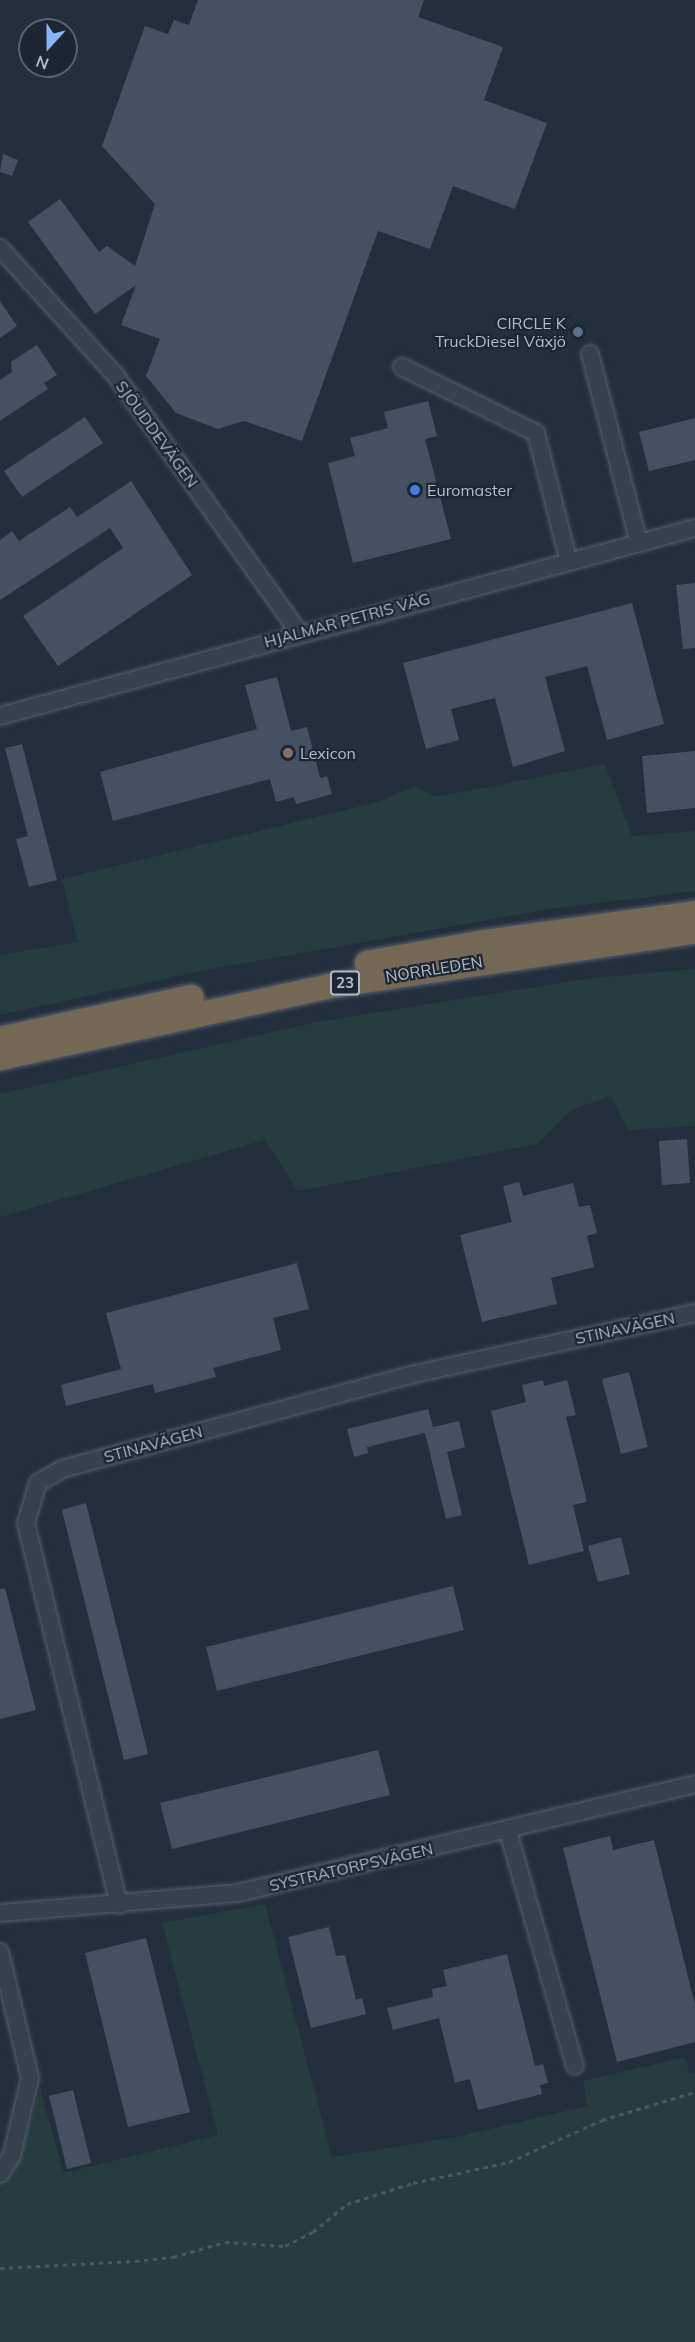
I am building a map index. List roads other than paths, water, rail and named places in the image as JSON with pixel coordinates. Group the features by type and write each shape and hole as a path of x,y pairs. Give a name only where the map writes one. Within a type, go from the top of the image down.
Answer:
{"highway":[{"name":"NORRLEDEN","path":"0,1039 172,1000 391,959 695,914"},
{"name":"NORRLEDEN","path":"0,1058 329,986 695,931"}],"street":[{"name":"SJÖUDDEVÄGEN","path":"0,249 116,376 299,633"},
{"path":"590,354 639,543"},
{"path":"402,367 536,433 569,562"},
{"name":"HJALMAR PETRIS VÄG","path":"0,716 299,633 695,528"},
{"name":"STINAVÄGEN","path":"119,1905 26,1523 38,1483 62,1469 410,1375 695,1313"},
{"name":"SYSTRATORPSVÄGEN","path":"0,1913 119,1905 238,1893 508,1831 695,1784"},
{"path":"508,1831 575,2066"},
{"path":"0,1952 30,2078 12,2155 0,2174"}],"place":[{"name":"CIRCLE K TruckDiesel Växjö","path":"578,332"},
{"name":"Euromaster","path":"415,490"},
{"name":"Lexicon","path":"288,753"}]}
